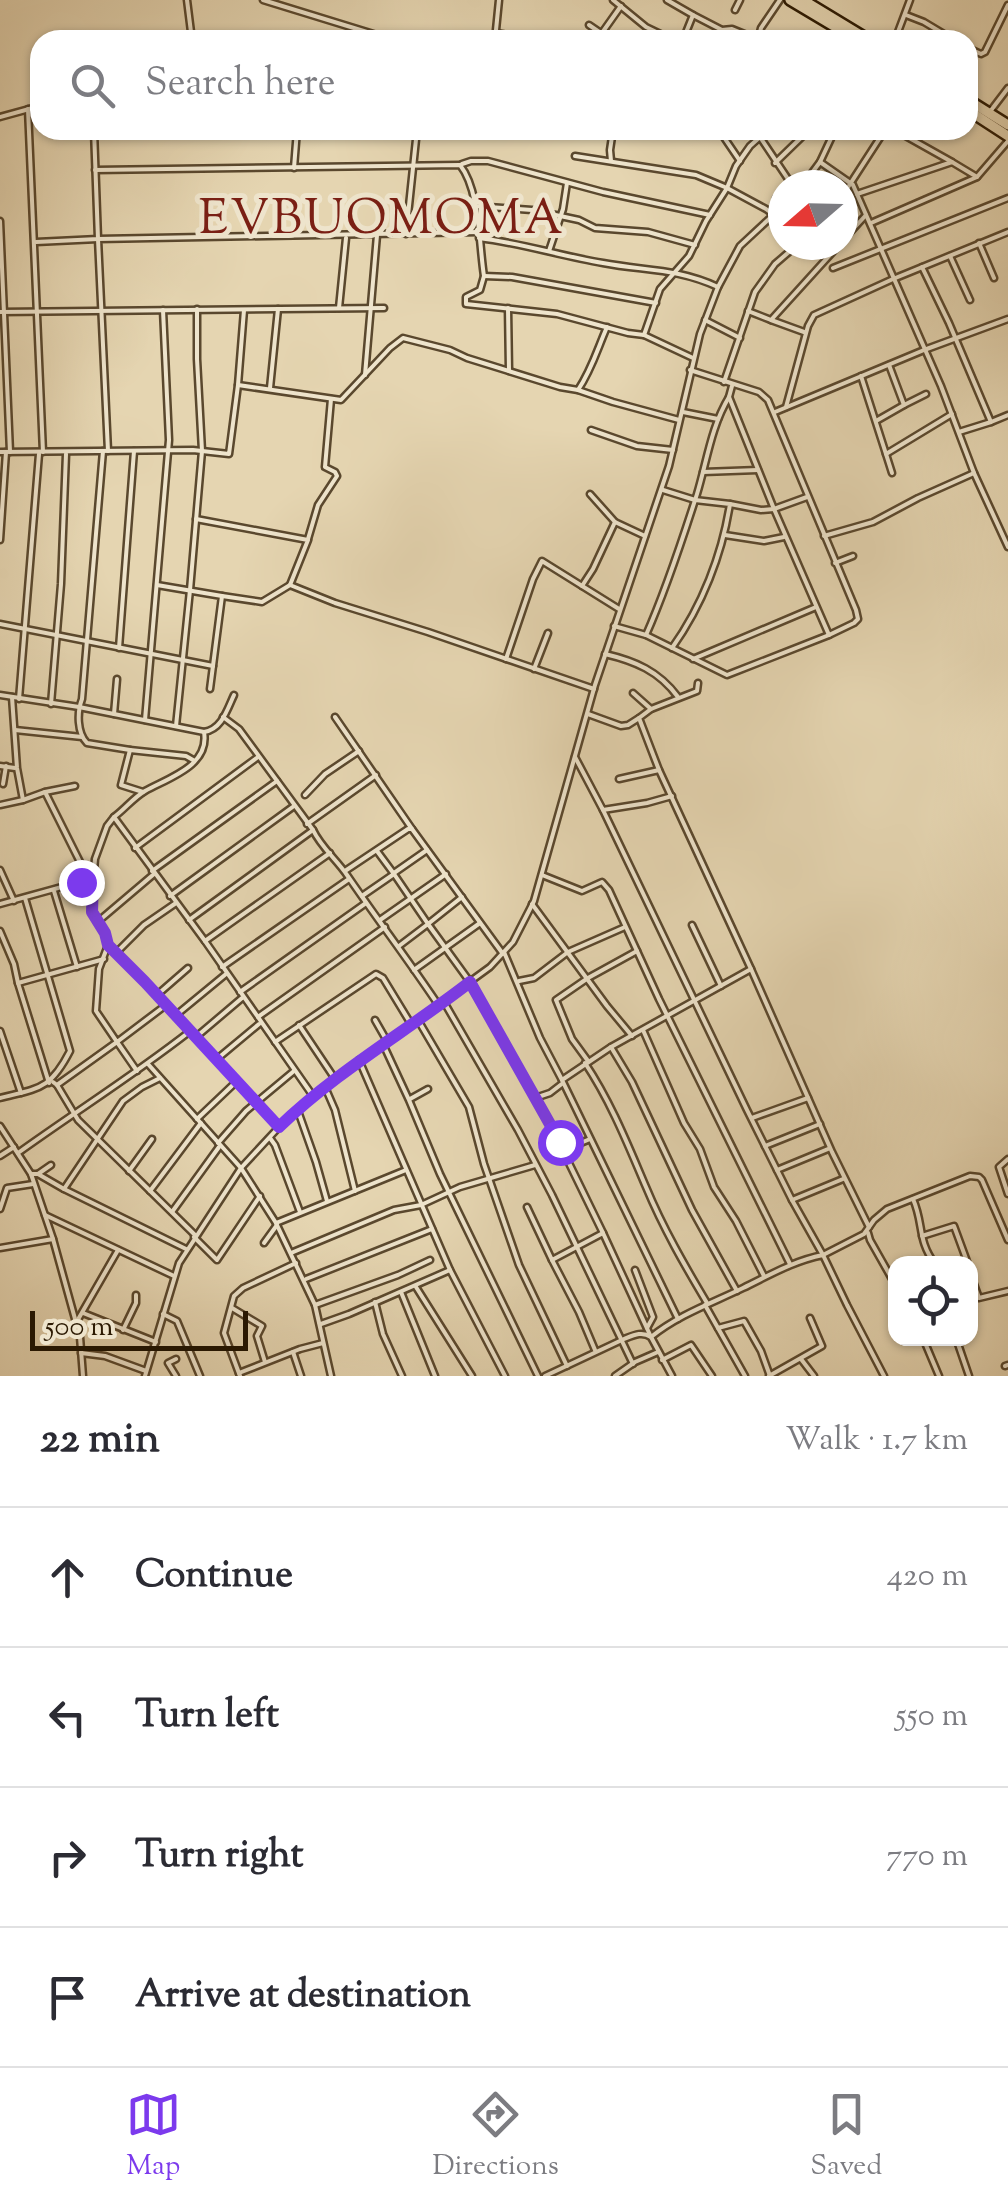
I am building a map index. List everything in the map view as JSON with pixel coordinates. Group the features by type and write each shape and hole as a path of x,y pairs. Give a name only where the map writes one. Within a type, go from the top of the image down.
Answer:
{"highway":[{"path":"790,0 840,30"},
{"path":"803,0 853,30"},
{"path":"978,106 1008,125"},
{"path":"978,117 1008,138"}],"street":[{"path":"187,0 191,30"},
{"path":"262,0 360,30"},
{"path":"496,30 499,0"},
{"path":"613,0 654,30"},
{"path":"667,0 722,30"},
{"path":"735,10 740,0"},
{"path":"760,30 780,0"},
{"path":"899,30 910,0"},
{"path":"978,53 986,52 1008,5"},
{"path":"604,30 621,6"},
{"path":"687,30 693,14"},
{"path":"906,15 937,30"},
{"path":"588,25 597,30"},
{"path":"989,113 1008,88"},
{"path":"0,118 28,108 38,312 41,452 14,730 23,800"},
{"path":"870,224 977,177 1008,138"},
{"path":"82,738 79,707 106,451 94,140"},
{"path":"294,168 295,140"},
{"path":"406,234 416,140"},
{"path":"611,161 612,140"},
{"path":"726,140 740,161"},
{"path":"644,335 664,283 689,256 740,161 758,140"},
{"path":"761,140 780,170"},
{"path":"775,163 799,140"},
{"path":"814,170 830,140"},
{"path":"858,174 879,140"},
{"path":"912,140 977,177"},
{"path":"574,156 696,176 768,212"},
{"path":"95,170 460,166 488,161 710,215"},
{"path":"820,162 832,170"},
{"path":"858,194 952,162"},
{"path":"460,166 466,174 474,206 484,276 480,290 466,298 466,304 557,314 644,335 693,358"},
{"path":"549,251 567,182"},
{"path":"858,196 1008,548"},
{"path":"832,268 1008,198"},
{"path":"474,206 532,210 578,220 595,228 648,232 695,245"},
{"path":"858,224 866,215"},
{"path":"81,1353 105,1356 146,1374 174,1276 186,1249 241,1168 313,1096 442,1004 504,953 521,928 542,876 605,654 661,490 705,320 743,241 768,220"},
{"path":"0,221 5,452 0,540"},
{"path":"786,408 814,315 1008,232"},
{"path":"365,375 377,235"},
{"path":"34,242 479,235 602,263 696,277 718,287"},
{"path":"339,308 346,236"},
{"path":"978,243 994,278"},
{"path":"950,256 970,300"},
{"path":"724,382 755,292 780,260"},
{"path":"771,320 826,260"},
{"path":"922,267 991,422"},
{"path":"484,276 512,277 656,304"},
{"path":"2,312 384,308"},
{"path":"508,308 510,371"},
{"path":"176,726 202,451 197,309"},
{"path":"270,390 278,309"},
{"path":"145,720 168,451 164,310"},
{"path":"5,452 227,454 244,310"},
{"path":"748,312 806,333"},
{"path":"775,412 1008,319"},
{"path":"705,320 740,338"},
{"path":"578,390 592,368 607,328"},
{"path":"238,386 344,399 403,338 679,420"},
{"path":"888,365 904,405"},
{"path":"614,626 646,636 732,675 829,636 858,619 775,412 764,394 690,370"},
{"path":"861,376 892,473"},
{"path":"646,636 732,384"},
{"path":"876,422 926,394"},
{"path":"729,397 829,636"},
{"path":"157,585 262,602 290,585 318,505 337,476 325,467 330,399"},
{"path":"682,411 718,419"},
{"path":"886,454 952,414"},
{"path":"959,432 1008,415"},
{"path":"590,430 637,446 673,450"},
{"path":"120,648 134,451"},
{"path":"51,704 62,584 66,453"},
{"path":"703,472 758,470"},
{"path":"824,536 872,522 974,474"},
{"path":"661,490 695,500 761,510 808,496"},
{"path":"590,494 615,522 645,536"},
{"path":"672,648 698,604 725,535 730,504"},
{"path":"196,519 308,540"},
{"path":"582,586 615,522"},
{"path":"725,535 764,540 786,536"},
{"path":"835,563 853,556"},
{"path":"506,659 541,562 619,609"},
{"path":"290,585 594,690"},
{"path":"210,689 222,596"},
{"path":"693,659 816,607"},
{"path":"0,624 213,666"},
{"path":"534,670 548,632"},
{"path":"605,654 656,672 678,697"},
{"path":"114,714 117,679"},
{"path":"588,714 628,725 651,709 697,691 698,684"},
{"path":"633,693 651,709"},
{"path":"0,696 204,732 212,731 224,717 234,695"},
{"path":"224,717 239,729 318,842 345,872 442,1004 518,1130 633,1364"},
{"path":"335,717 504,953 540,1038 678,1319"},
{"path":"638,718 870,1240 888,1272"},
{"path":"14,730 186,756 194,763"},
{"path":"204,732 204,746 194,763 144,792 107,826 91,879 92,912 108,945 279,1127"},
{"path":"130,750 121,785 144,792"},
{"path":"305,794 325,774 359,752"},
{"path":"575,756 777,1170 884,1376"},
{"path":"135,848 258,757"},
{"path":"3,784 3,766 17,768"},
{"path":"619,779 659,770"},
{"path":"307,824 376,775"},
{"path":"99,921 153,873 277,781"},
{"path":"0,804 75,786"},
{"path":"46,792 91,879"},
{"path":"603,810 672,796"},
{"path":"170,896 294,806"},
{"path":"114,817 313,1096"},
{"path":"345,872 412,829"},
{"path":"189,920 313,830"},
{"path":"362,896 428,849"},
{"path":"377,850 470,982 564,1150 672,1376"},
{"path":"205,942 330,853"},
{"path":"0,870 14,901"},
{"path":"379,920 446,874"},
{"path":"542,876 582,892 604,882 790,1264"},
{"path":"222,968 349,878"},
{"path":"0,904 91,879"},
{"path":"54,889 77,967"},
{"path":"399,946 462,897"},
{"path":"25,898 70,1051 53,1083"},
{"path":"116,953 144,924 176,903"},
{"path":"196,1037 241,994 366,903"},
{"path":"532,904 632,1036"},
{"path":"414,970 481,923"},
{"path":"692,925 722,986"},
{"path":"517,981 543,973 568,952 625,927"},
{"path":"217,1059 259,1020 385,928"},
{"path":"0,931 53,1083 96,1139 217,1260 260,1196"},
{"path":"108,945 99,970 96,1012 137,1071"},
{"path":"637,950 588,978 556,1003 623,1131 673,1246 745,1376"},
{"path":"18,983 104,959"},
{"path":"157,995 188,968"},
{"path":"535,1098 550,1093 586,1062 611,1047 751,969"},
{"path":"175,1016 226,974"},
{"path":"275,1042 376,974 411,1024"},
{"path":"0,1098 53,1083 166,1005"},
{"path":"375,1020 450,1192 538,1376"},
{"path":"418,1020 469,1107 519,1265 567,1366"},
{"path":"299,1024 335,1079"},
{"path":"643,1030 714,1186 764,1276"},
{"path":"0,1031 21,1092"},
{"path":"18,1153 190,1032"},
{"path":"611,1047 632,1082 692,1210 737,1290"},
{"path":"359,1060 450,1270 506,1376"},
{"path":"148,1064 241,1168 277,1224 315,1305 331,1376"},
{"path":"172,1212 219,1144 257,1102 295,1070"},
{"path":"64,1189 123,1101 161,1078"},
{"path":"150,1191 199,1121 237,1080"},
{"path":"325,1087 336,1110 355,1191"},
{"path":"410,1100 428,1088"},
{"path":"752,1118 808,1098"},
{"path":"297,1110 327,1201"},
{"path":"766,1146 820,1124"},
{"path":"0,1126 35,1174 186,1249"},
{"path":"270,1137 300,1212"},
{"path":"129,1171 152,1139"},
{"path":"564,1150 590,1139"},
{"path":"0,1156 14,1147"},
{"path":"777,1170 830,1148"},
{"path":"1008,1159 999,1167 1008,1194"},
{"path":"291,1254 460,1186 535,1164"},
{"path":"51,1165 35,1174 33,1184 76,1322 82,1376"},
{"path":"264,1243 277,1224 300,1212 406,1170"},
{"path":"651,1337 678,1319 764,1276 856,1240 887,1210 961,1178 979,1177 1008,1240"},
{"path":"792,1200 844,1178"},
{"path":"0,1209 7,1188 33,1184"},
{"path":"913,1198 924,1248 930,1256"},
{"path":"527,1207 580,1312 595,1352"},
{"path":"45,1214 174,1276"},
{"path":"922,1236 954,1226 965,1256"},
{"path":"304,1280 432,1229"},
{"path":"552,1260 602,1233"},
{"path":"0,1248 53,1239"},
{"path":"856,1240 870,1240"},
{"path":"76,1322 118,1250"},
{"path":"315,1305 430,1260"},
{"path":"296,1262 236,1292 224,1333 240,1375 265,1362 323,1343"},
{"path":"321,1324 450,1270"},
{"path":"635,1270 653,1316 648,1328"},
{"path":"416,1286 472,1376"},
{"path":"978,1295 1008,1291"},
{"path":"401,1292 435,1376"},
{"path":"123,1330 136,1295"},
{"path":"375,1302 402,1376"},
{"path":"232,1308 262,1326 257,1336 265,1362"},
{"path":"84,1313 156,1342"},
{"path":"163,1314 178,1322 200,1376"},
{"path":"718,1328 744,1321 762,1351 770,1376 822,1346 810,1318"},
{"path":"545,1376 636,1334 651,1337"},
{"path":"662,1360 691,1345 712,1376"},
{"path":"926,1346 939,1376"},
{"path":"959,1346 969,1376"},
{"path":"294,1352 302,1376"},
{"path":"614,1376 658,1352"},
{"path":"176,1360 168,1363 176,1376"},
{"path":"801,1360 814,1376"}],"district":[{"name":"EVBUOMOMA","path":"382,221"}],"route":[{"path":"81,882 93,878 92,912 108,945 279,1127 359,1060 470,982 560,1142"}]}
